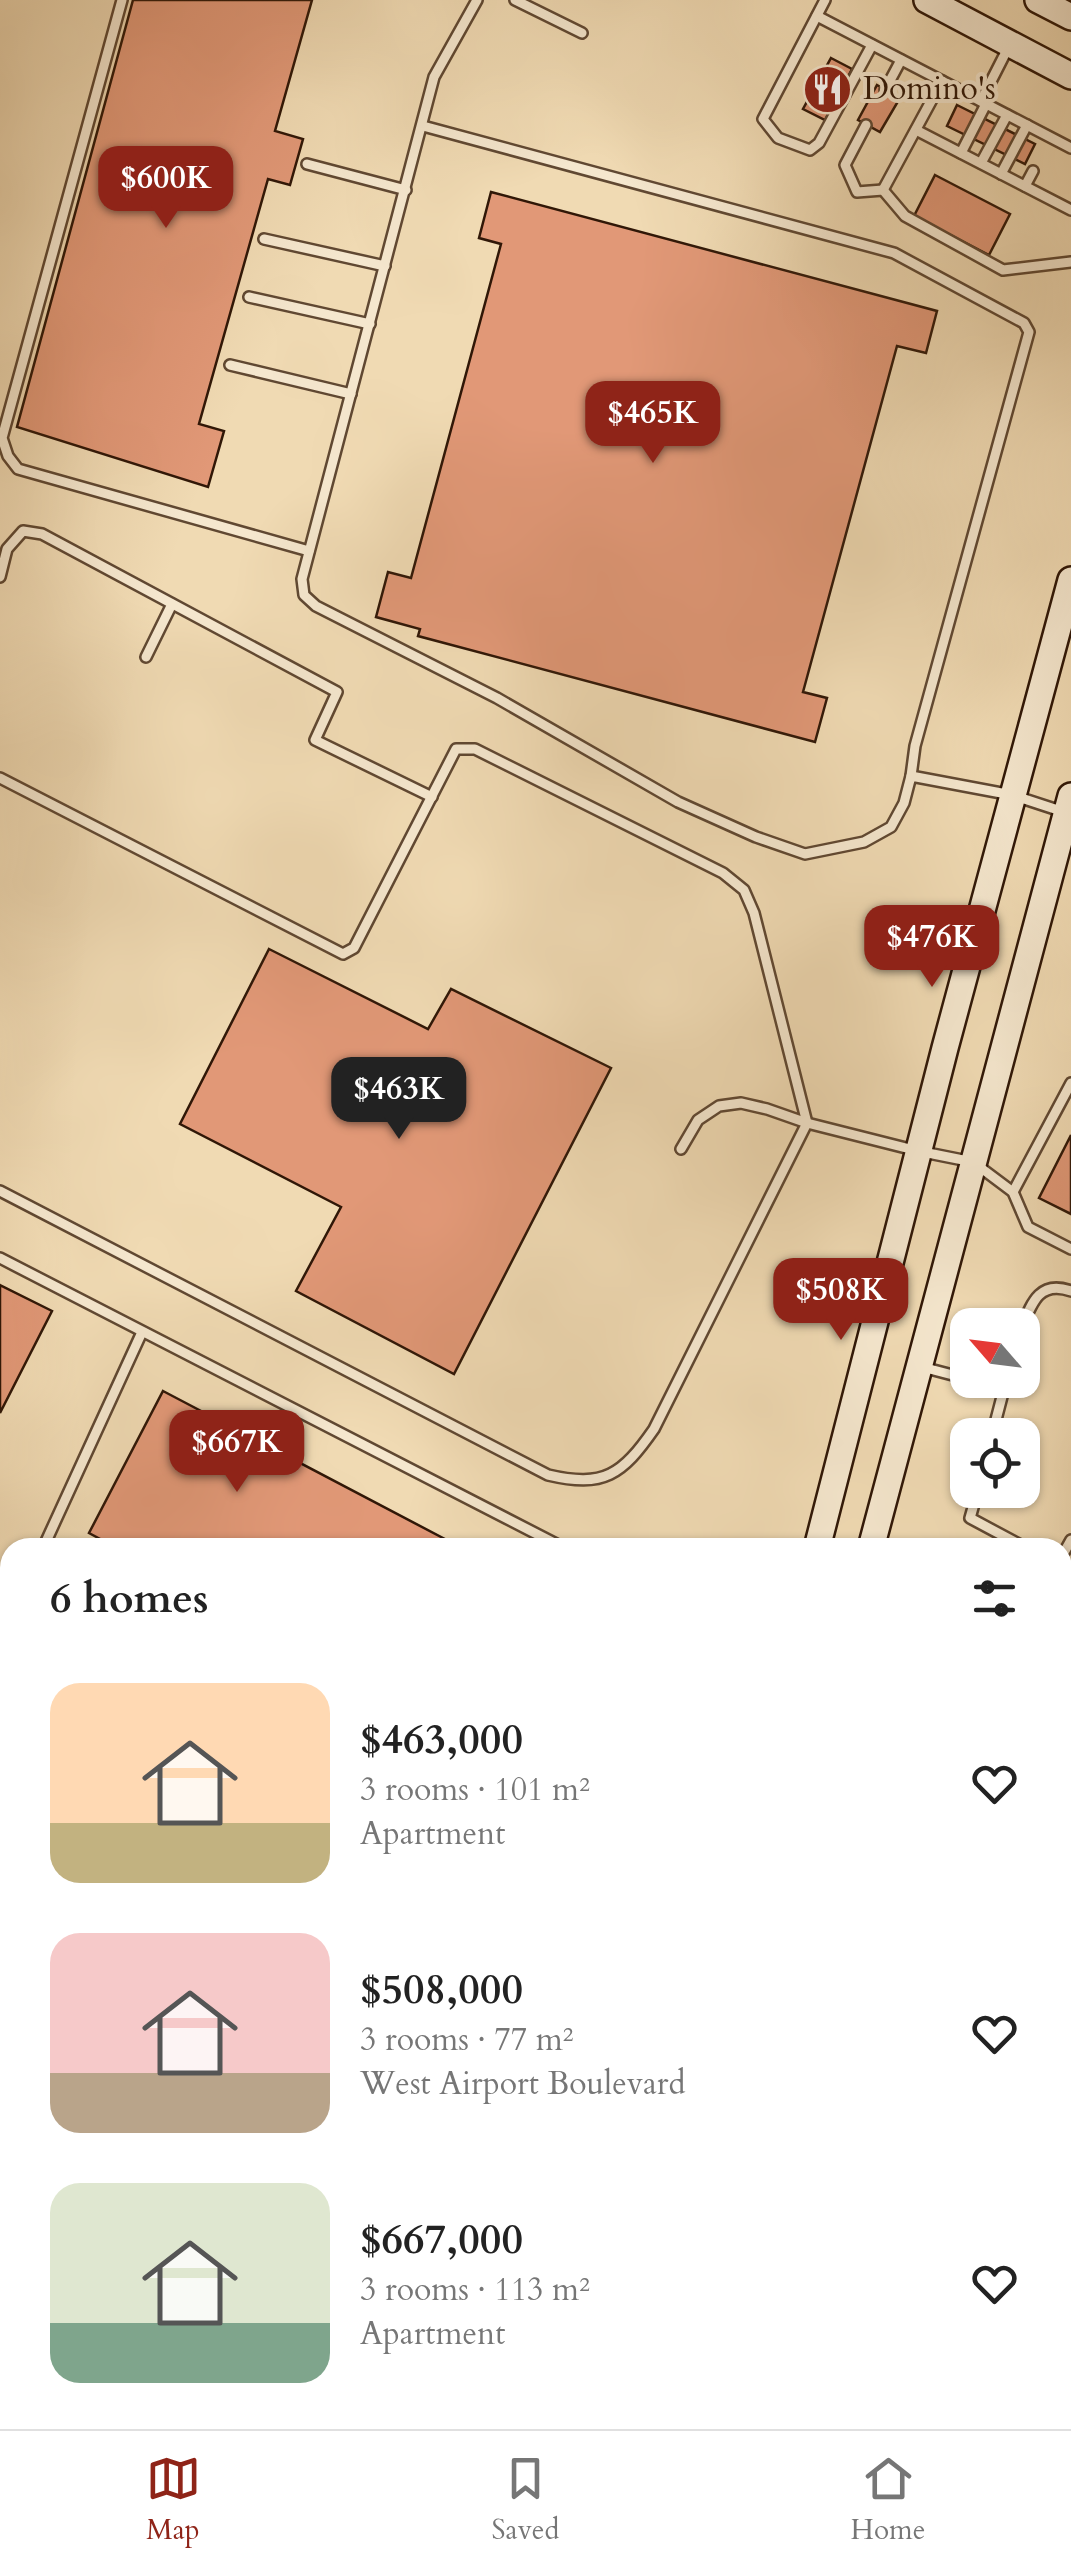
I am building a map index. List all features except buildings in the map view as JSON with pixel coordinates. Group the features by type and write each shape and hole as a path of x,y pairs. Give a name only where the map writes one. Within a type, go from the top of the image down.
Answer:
{"main road":[{"path":"928,0 1071,76"},
{"path":"1038,0 1069,10"},
{"path":"820,1538 918,1151 1071,580"},
{"path":"874,1538 1070,808"}],"lane":[{"path":"122,0 2,438 8,456 18,469 309,551"},
{"path":"423,126 894,253 1024,323 1029,332 920,727 904,803 890,827 864,842 805,854 756,837 678,802 497,698 316,606 304,596 302,579 309,551 434,77 477,0"},
{"path":"515,0 582,33"},
{"path":"825,0 763,119 778,138 810,150 819,142 872,45"},
{"path":"816,16 1071,148"},
{"path":"961,153 1010,44"},
{"path":"885,90 901,60"},
{"path":"882,190 942,81"},
{"path":"981,164 1008,115"},
{"path":"866,125 844,165 857,192 882,190"},
{"path":"1001,174 1027,125"},
{"path":"916,130 1071,210"},
{"path":"1044,150 1051,138"},
{"path":"307,164 406,190"},
{"path":"1025,186 1033,170"},
{"path":"882,190 905,216 1004,270 1071,262"},
{"path":"264,239 385,266"},
{"path":"249,298 370,324"},
{"path":"230,365 351,394"},
{"path":"0,576 8,548 23,531 42,534 337,692 315,740 432,797"},
{"path":"146,657 172,604"},
{"path":"0,778 342,954 354,948 456,749 475,749 723,873 744,890 754,913 808,1124 654,1429 632,1460 606,1477 576,1482 548,1475 0,1191"},
{"path":"911,776 1070,808"},
{"path":"1013,1192 1071,1083"},
{"path":"680,1149 698,1120 719,1106 741,1103 767,1109 808,1124 973,1162 1013,1192 1028,1227 1071,1249"},
{"path":"0,1258 544,1538"},
{"path":"1031,1308 1036,1297 1049,1288 1071,1291"},
{"path":"48,1538 142,1332"},
{"path":"918,1366 950,1375"},
{"path":"973,1508 970,1518 1007,1538"}],"place":[{"name":"Domino's","path":"828,89"}]}
